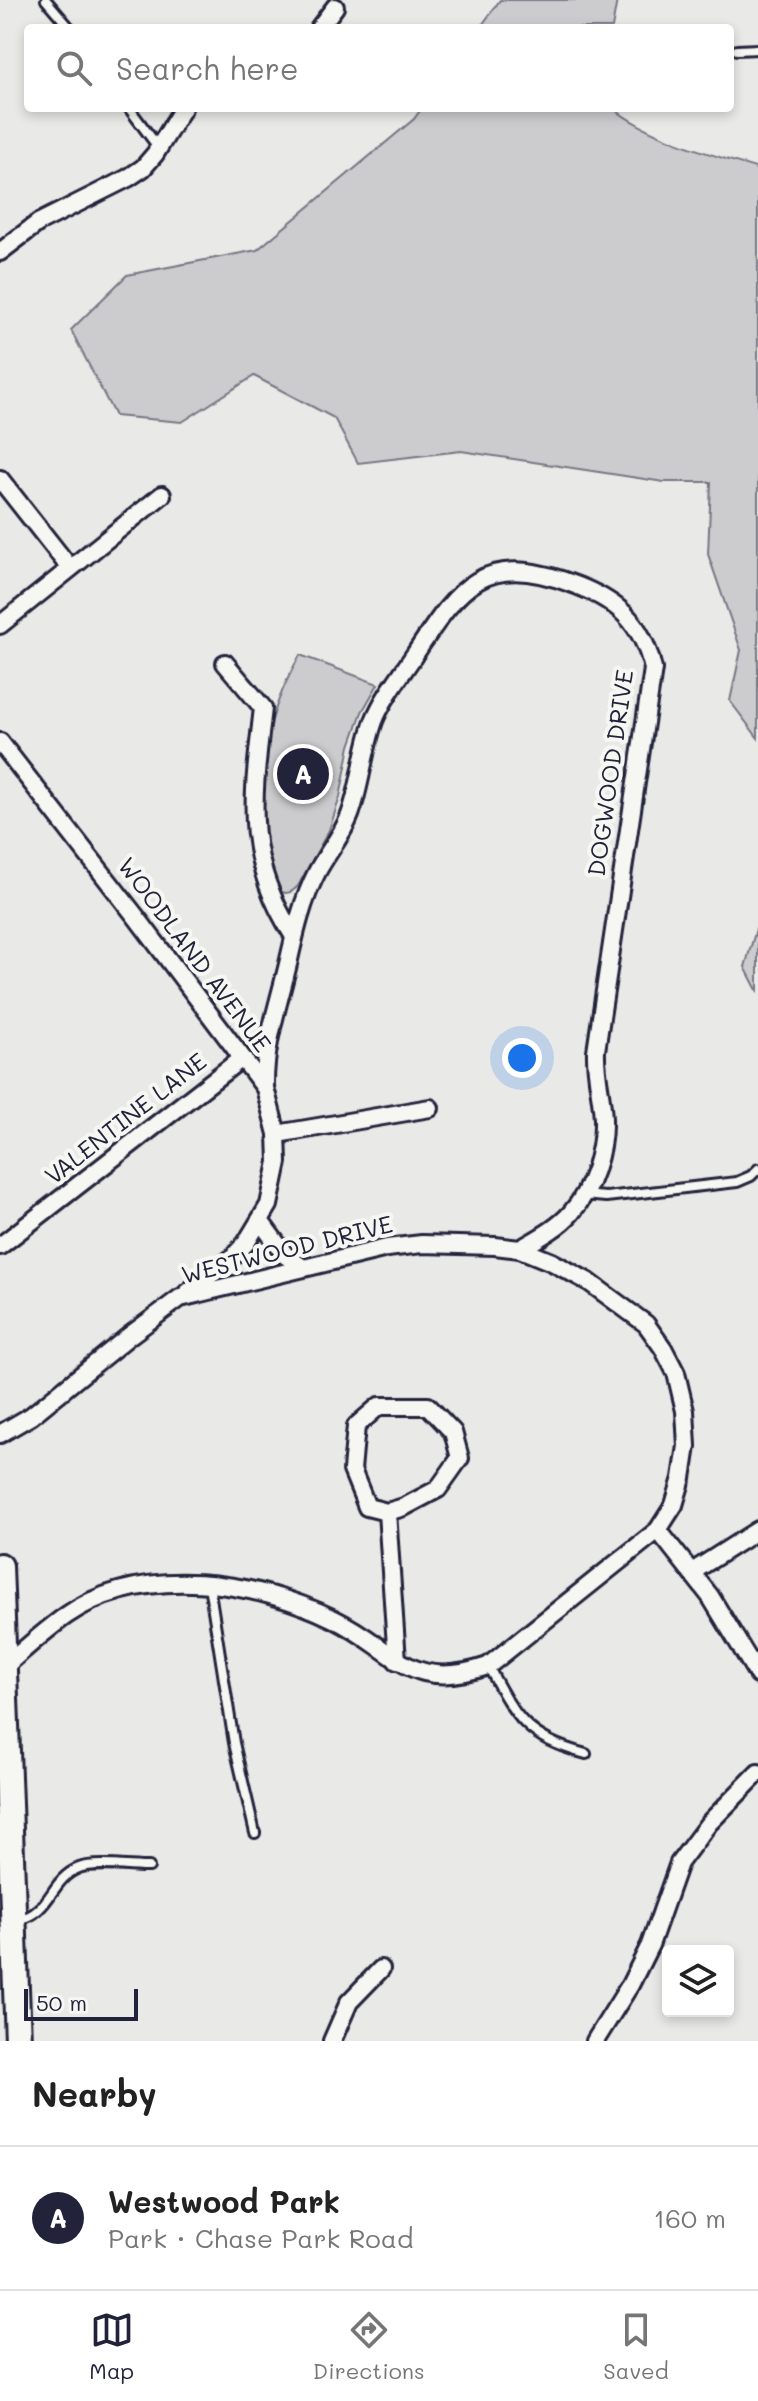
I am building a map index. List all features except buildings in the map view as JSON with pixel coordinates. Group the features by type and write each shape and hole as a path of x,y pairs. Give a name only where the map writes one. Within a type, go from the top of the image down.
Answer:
{"main road":[{"path":"0,1566 18,2041"}],"street":[{"path":"322,24 335,7"},
{"path":"0,252 38,223 143,168 181,112"},
{"path":"0,479 70,568"},
{"path":"0,625 162,495"},
{"name":"DOGWOOD DRIVE","path":"265,1088 264,1060 293,935 317,872 350,814 360,767 376,717 447,606 463,589 492,574 517,572 557,578 621,609 647,644 653,669 596,1051 595,1070 603,1117 603,1139 597,1166 571,1213 520,1249"},
{"path":"225,663 263,708 253,788 258,855 268,891 293,935"},
{"name":"WOODLAND AVENUE","path":"0,742 265,1088 277,1134 278,1162 275,1183 261,1222 231,1259 180,1298"},
{"name":"VALENTINE LANE","path":"0,1246 242,1058"},
{"path":"277,1134 430,1108"},
{"path":"261,1222 279,1248 302,1267"},
{"name":"WESTWOOD DRIVE","path":"0,1434 31,1416 180,1298 373,1251 422,1244 520,1249 589,1282 646,1324 676,1373 685,1411 687,1446 674,1505 658,1530 488,1666 447,1676 422,1673 397,1661 370,1639 334,1619 288,1600 240,1588 187,1582 122,1590 68,1614 2,1669"},
{"path":"379,1406 428,1406 453,1432 460,1458 438,1489 404,1507 387,1512 367,1507 352,1470 356,1426 379,1406"},
{"path":"387,1512 397,1661"},
{"path":"658,1530 726,1621 758,1675"},
{"path":"692,1572 758,1530"},
{"path":"595,2041 630,1985 650,1945 679,1863 709,1823 758,1773"},
{"path":"332,2041 349,2002 381,1969"}],"lane":[{"path":"46,0 67,24"},
{"path":"737,50 758,49"},
{"path":"132,112 159,148"},
{"path":"582,1195 606,1197 737,1182 758,1169"},
{"path":"209,1584 234,1743 255,1833"},
{"path":"488,1666 520,1721 540,1737 586,1754"},
{"path":"13,1921 34,1916 63,1879 80,1868 149,1867"}],"shaded area":[{"path":"500,0 617,0 613,24 483,24"},
{"path":"419,112 619,112 662,136 755,168 758,173 758,738 730,701 741,650 708,554 711,482 664,482 461,451 358,463 334,418 254,376 182,422 115,416 71,330 127,275 257,250"},
{"path":"300,655 378,684 362,712 350,746 340,797 329,830 298,886 287,893 278,889 267,860 261,783 272,719"},
{"path":"758,922 758,992 745,967"}],"place":[{"name":"Westwood Park","path":"303,774"}]}
